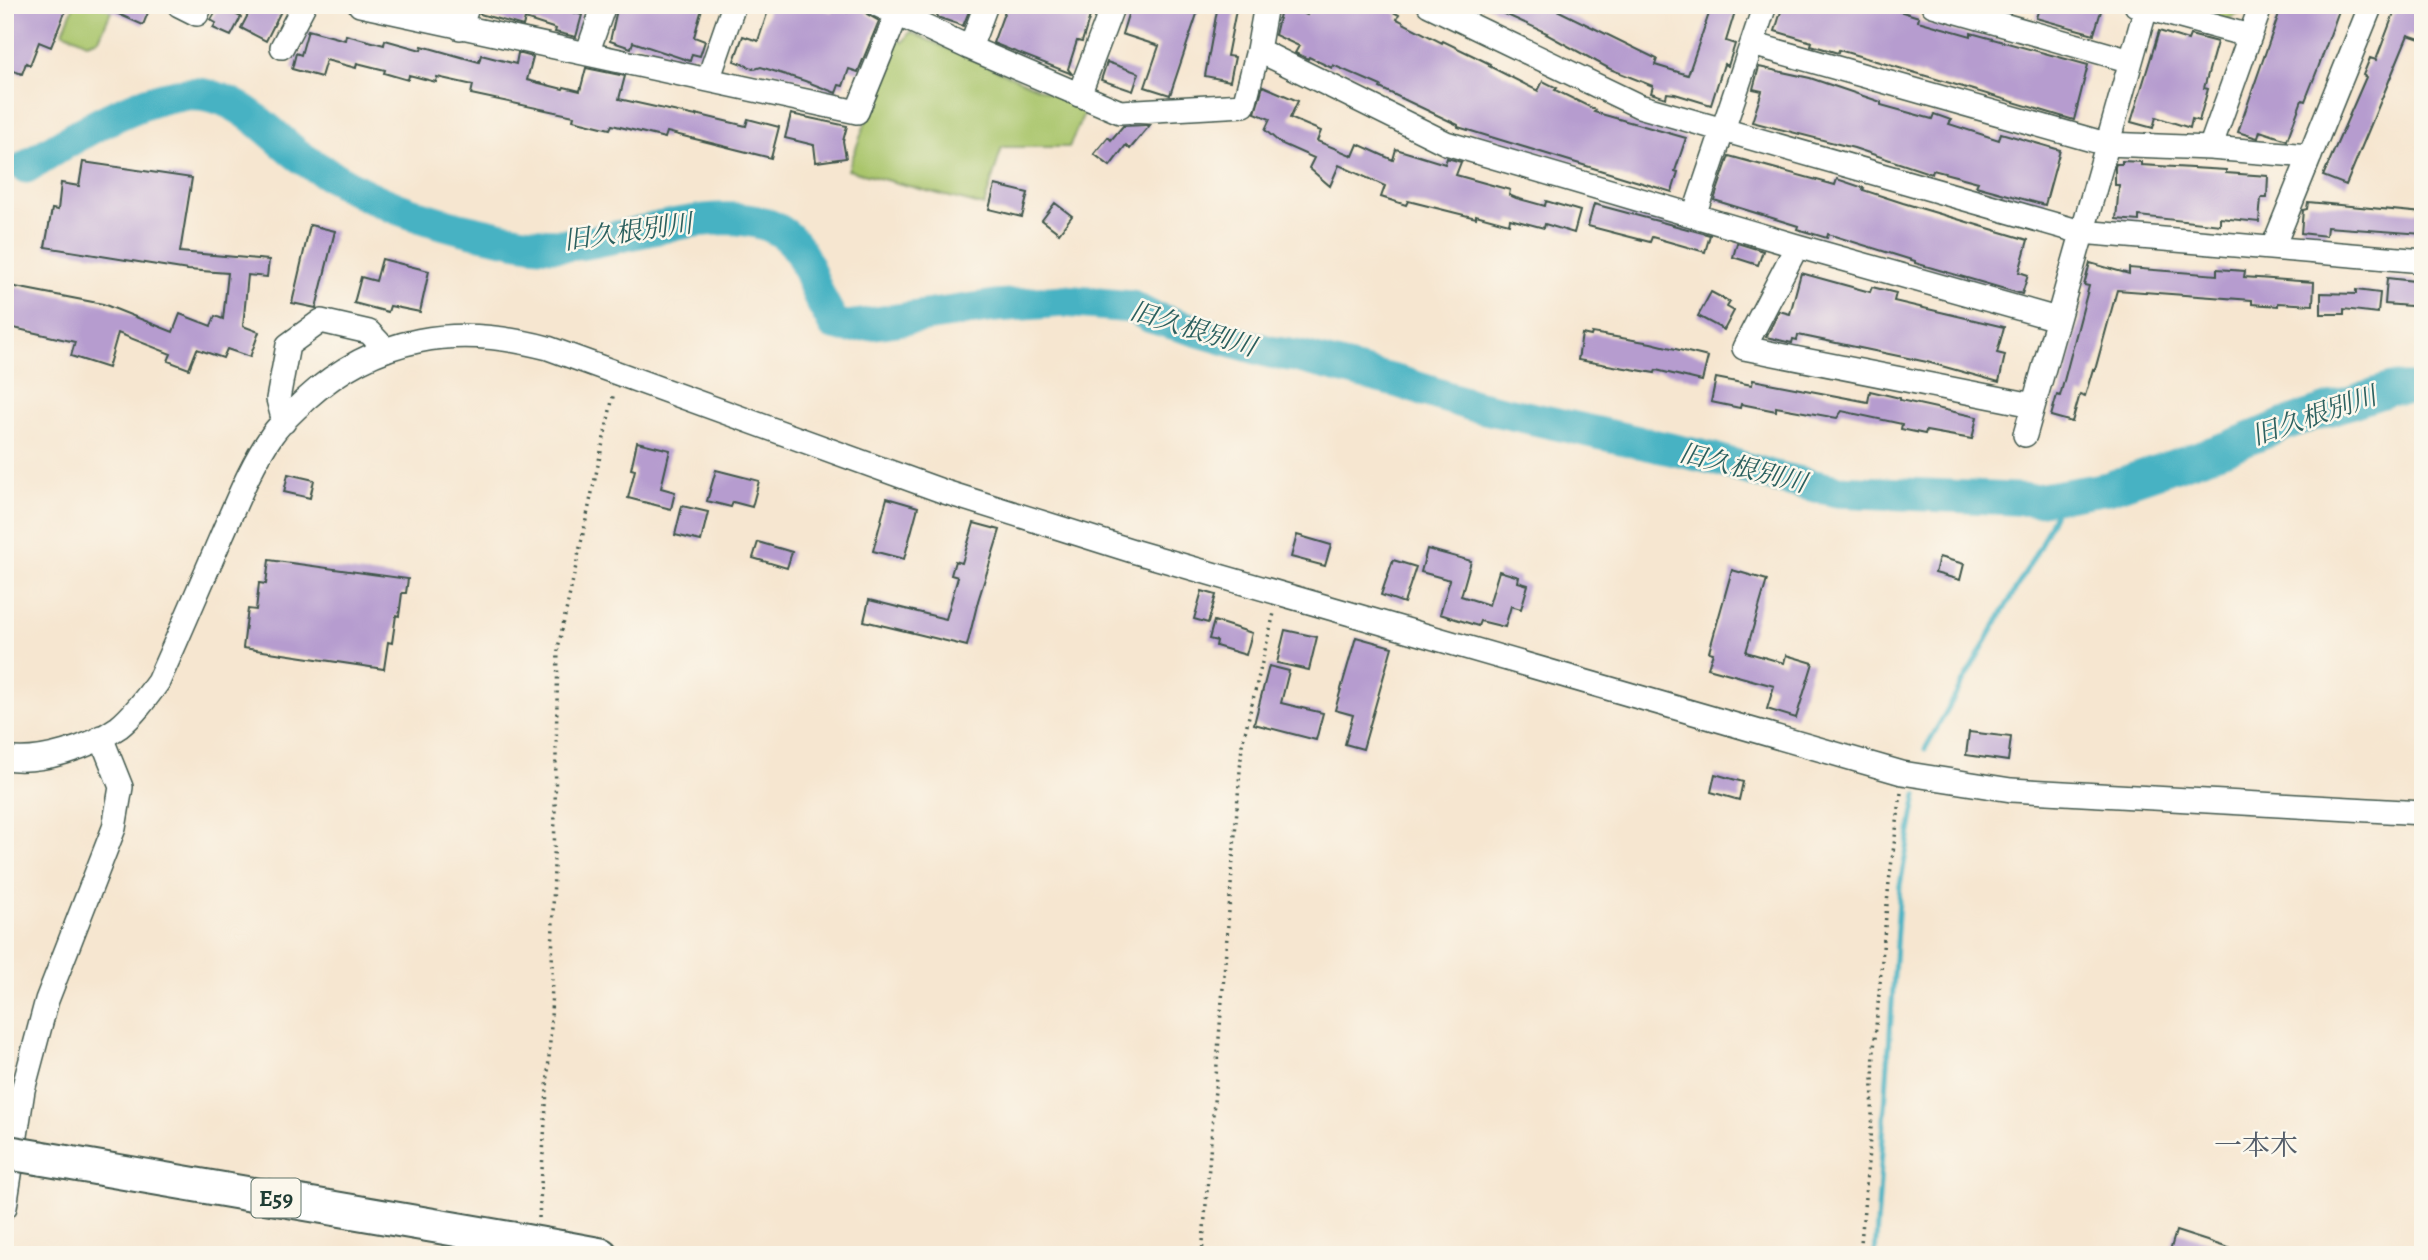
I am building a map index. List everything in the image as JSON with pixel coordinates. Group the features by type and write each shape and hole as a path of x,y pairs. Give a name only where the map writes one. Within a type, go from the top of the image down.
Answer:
{"highway":[{"name":"E59","path":"5,1152 601,1255"}],"street":[{"path":"179,5 197,14 201,5"},
{"path":"282,47 304,5"},
{"path":"360,5 857,112 887,10 1120,112 1244,106 1266,5"},
{"path":"460,28 468,5"},
{"path":"587,54 604,5"},
{"path":"708,80 734,5"},
{"path":"970,48 986,5"},
{"path":"1079,95 1113,5"},
{"path":"1429,5 1639,106 2081,232 2423,261"},
{"path":"1694,215 1765,5"},
{"path":"1933,5 2131,61"},
{"path":"2210,148 2261,5"},
{"path":"2273,247 2371,5"},
{"path":"2025,435 2131,61 2141,7 2250,36"},
{"path":"1752,44 2106,144 2210,148 2310,156"},
{"path":"1258,50 1446,142 1797,246 2057,319"},
{"path":"1797,246 1744,348 2033,405"},
{"path":"284,422 278,399 288,345 321,321 369,332 386,350"},
{"path":"5,758 43,758 101,737 119,726 158,682 250,472 273,434 317,389 341,371 369,356 407,342 460,335 515,339 548,348 945,492 1136,552 1902,773 2011,790 2423,813"},
{"path":"5,1207 23,1090 47,1000 114,828 121,788 101,737"}],"path":[{"path":"539,1219 551,1025 558,648 618,373"},
{"path":"1202,1255 1242,745 1278,594"},
{"path":"1860,1255 1874,1049 1902,773"}],"green space":[{"path":"74,5 114,5 99,39 87,43 63,32"},
{"path":"2176,5 2249,5 2247,10 2226,20"},
{"path":"910,32 1086,109 1069,147 1002,147 984,206 848,170 896,40 903,42"}],"building":[{"path":"5,5 68,5 51,47 39,42 30,65 26,63 22,74 5,68 5,42 12,27 5,24"},
{"path":"98,5 151,5 143,25"},
{"path":"253,5 284,5 266,41 241,28"},
{"path":"482,5 528,5 538,8 539,5 549,5 582,15 576,37 555,32 556,29 525,19 523,26 480,14"},
{"path":"618,5 703,5 694,37 705,41 700,56 692,54 690,61 633,42 631,48 610,41"},
{"path":"770,5 811,5 832,12 834,7 847,12 848,5 864,5 867,14 879,21 858,72 849,69 843,86 839,85 836,93 761,67 755,69 734,61 743,36 758,41"},
{"path":"940,5 959,5 970,9 963,26 937,17"},
{"path":"1007,5 1091,5 1082,42 1077,41 1068,69 1072,74 993,43"},
{"path":"1131,5 1200,5 1170,95 1145,87 1159,46 1122,34"},
{"path":"1218,5 1237,5 1227,56 1235,57 1230,81 1205,76"},
{"path":"1282,5 1307,15 1312,5 1380,5 1399,15 1397,19 1403,23 1490,64 1489,66 1538,91 1543,81 1557,88 1555,90 1596,110 1594,112 1686,138 1675,171 1678,172 1672,192 1458,127 1380,88 1381,86 1333,65 1332,68 1295,53 1299,46 1275,35"},
{"path":"1485,5 1547,5 1657,59 1655,65 1688,75 1712,5 1737,5 1726,41 1735,44 1728,66 1724,64 1711,105 1675,94 1667,93 1666,98 1651,93 1653,86 1610,69 1547,33"},
{"path":"1783,5 1879,5 1919,17 1918,21 2088,65 2074,120 1839,50 1838,53 1811,45 1812,42 1775,31"},
{"path":"2040,5 2082,5 2101,11 2094,34 2036,18"},
{"path":"2282,5 2341,5 2305,101 2302,100 2287,140 2260,131 2258,138 2238,132"},
{"path":"2397,5 2423,5 2423,40 2408,35 2346,185 2323,176 2366,77 2363,75 2370,58 2376,60"},
{"path":"219,6 241,17 231,36 213,28 216,23 211,20"},
{"path":"308,30 345,40 346,35 384,45 385,40 421,50 422,46 479,62 481,55 516,64 518,53 533,57 527,80 580,91 586,68 625,76 619,99 746,126 748,119 779,127 771,158 667,132 665,138 612,125 610,129 573,120 574,116 471,94 473,85 437,77 436,82 409,75 408,80 384,73 385,70 357,63 356,68 326,60 321,77 292,69 296,53 301,55"},
{"path":"2159,31 2188,40 2190,35 2217,42 2204,88 2208,89 2199,121 2192,119 2190,128 2156,117 2153,128 2131,122"},
{"path":"1107,62 1139,73 1133,91 1101,80"},
{"path":"1759,67 1810,78 1881,102 1881,105 1932,119 1934,114 1951,120 1949,124 1999,140 2001,133 2060,150 2045,205 1976,186 1978,182 1933,170 1932,174 1854,148 1752,122 1762,91 1753,89"},
{"path":"1263,86 1298,101 1290,118 1321,131 1317,141 1353,156 1358,144 1393,160 1396,149 1445,164 1447,158 1461,162 1456,175 1510,190 1509,195 1516,198 1545,206 1546,201 1580,211 1574,233 1545,224 1544,228 1510,219 1509,224 1476,215 1476,218 1408,201 1406,205 1381,197 1385,186 1339,165 1330,186 1309,168 1314,158 1280,143 1265,130 1270,119 1255,113"},
{"path":"791,114 847,126 843,141 846,158 816,162 814,145 785,138"},
{"path":"1150,125 1130,149 1126,145 1110,166 1094,154 1108,137 1111,140 1123,126"},
{"path":"1729,156 1835,185 1837,179 1903,203 2028,240 2019,272 2028,275 2022,294 1828,234 1827,238 1797,229 1798,226 1714,200"},
{"path":"2122,161 2268,176 2267,198 2261,198 2259,222 2220,218 2220,225 2139,216 2139,221 2116,219 2119,185 2115,185 2115,167 2116,164 2122,164"},
{"path":"83,162 192,178 180,252 269,260 267,277 248,275 243,326 259,332 250,357 227,349 223,358 197,349 189,369 168,361 171,354 118,333 108,368 71,356 75,342 5,326 5,285 103,304 173,332 180,314 211,326 215,316 223,319 228,273 188,270 45,247 52,209 58,210 61,183 79,186"},
{"path":"995,185 1028,193 1022,217 989,209"},
{"path":"2308,202 2423,213 2423,234 2327,227 2326,236 2301,233 2303,210 2307,209"},
{"path":"1055,203 1072,216 1059,233 1042,220"},
{"path":"1594,204 1710,235 1705,252 1652,237 1650,242 1588,226"},
{"path":"310,225 335,231 316,308 292,303"},
{"path":"1737,243 1763,251 1758,265 1733,257"},
{"path":"382,259 429,271 420,312 390,306 388,312 354,303 361,277 376,281"},
{"path":"2090,263 2129,274 2129,268 2217,275 2217,269 2245,271 2244,277 2314,282 2313,305 2278,303 2278,306 2252,304 2252,300 2117,290 2095,370 2093,369 2085,396 2080,394 2072,422 2051,416 2057,395 2060,396 2089,286 2084,285"},
{"path":"1801,273 1870,292 1872,287 1896,293 1894,301 2004,327 1997,353 2005,355 1999,382 1927,362 1798,335 1797,340 1793,339 1792,343 1766,337 1779,311 1790,314"},
{"path":"2387,278 2423,284 2423,307 2385,304"},
{"path":"2356,290 2380,293 2378,313 2344,309 2344,314 2321,314 2321,293 2356,294"},
{"path":"1711,292 1730,302 1727,307 1734,311 1724,330 1698,316"},
{"path":"1592,333 1651,343 1708,357 1702,381 1656,370 1655,373 1578,360 1582,334 1591,336"},
{"path":"1716,378 1752,385 1753,380 1868,402 1870,391 1977,417 1972,439 1901,429 1902,424 1842,411 1837,418 1776,407 1776,411 1741,404 1740,408 1711,402"},
{"path":"637,442 670,450 661,488 675,492 671,509 628,498 635,470 631,469"},
{"path":"716,470 759,481 752,507 733,502 731,507 707,501"},
{"path":"288,474 314,480 310,498 284,492"},
{"path":"887,498 918,507 904,559 873,551"},
{"path":"682,506 708,512 701,541 675,535"},
{"path":"974,523 1000,530 967,646 864,621 869,600 946,619 958,577 951,575 955,561 962,563"},
{"path":"1297,535 1331,545 1325,566 1291,557"},
{"path":"758,542 792,552 787,568 753,558"},
{"path":"1427,549 1471,561 1461,596 1489,605 1499,571 1519,577 1518,582 1528,585 1521,609 1511,606 1505,627 1480,621 1478,626 1440,614 1450,580 1421,572"},
{"path":"1939,557 1964,564 1960,580 1935,573"},
{"path":"269,560 408,579 406,593 402,593 399,616 396,615 392,643 388,642 384,669 243,648 248,609 256,610 259,583 266,584"},
{"path":"1393,560 1416,567 1404,603 1381,595"},
{"path":"1732,570 1767,580 1746,652 1784,663 1786,655 1813,663 1796,718 1767,709 1774,686 1708,668 1713,653 1709,652"},
{"path":"1202,591 1216,595 1208,623 1194,619"},
{"path":"1214,621 1252,633 1246,655 1216,646 1217,641 1209,639"},
{"path":"1285,630 1317,637 1309,670 1277,663"},
{"path":"1356,637 1392,647 1363,749 1345,744 1353,715 1335,710"},
{"path":"1269,666 1289,671 1281,703 1323,713 1316,740 1254,724"},
{"path":"1969,732 2011,737 2008,761 1966,755"},
{"path":"1715,774 1743,782 1739,800 1711,792"},
{"path":"2176,1231 2241,1252 2241,1255 2169,1255"}],"waterway":[{"name":"旧久根別川","path":"26,167 86,131 133,108 179,95 200,94 239,108 302,158 350,187 404,211 462,229 523,242 565,245 717,219 747,220 773,227 798,249 834,324 847,327 995,306 1064,301 1132,307 1151,317 1270,352 1399,382 1471,405 1711,458 1771,476 1837,491 2036,500 2108,488 2391,389 2423,389"},
{"name":"旧久根別川","path":"5,175 26,167"},
{"path":"1925,749 2039,548 2063,495"},
{"path":"1875,1255 1900,885 1917,795"}],"district":[{"name":"一本木","path":"2256,1146"}]}
